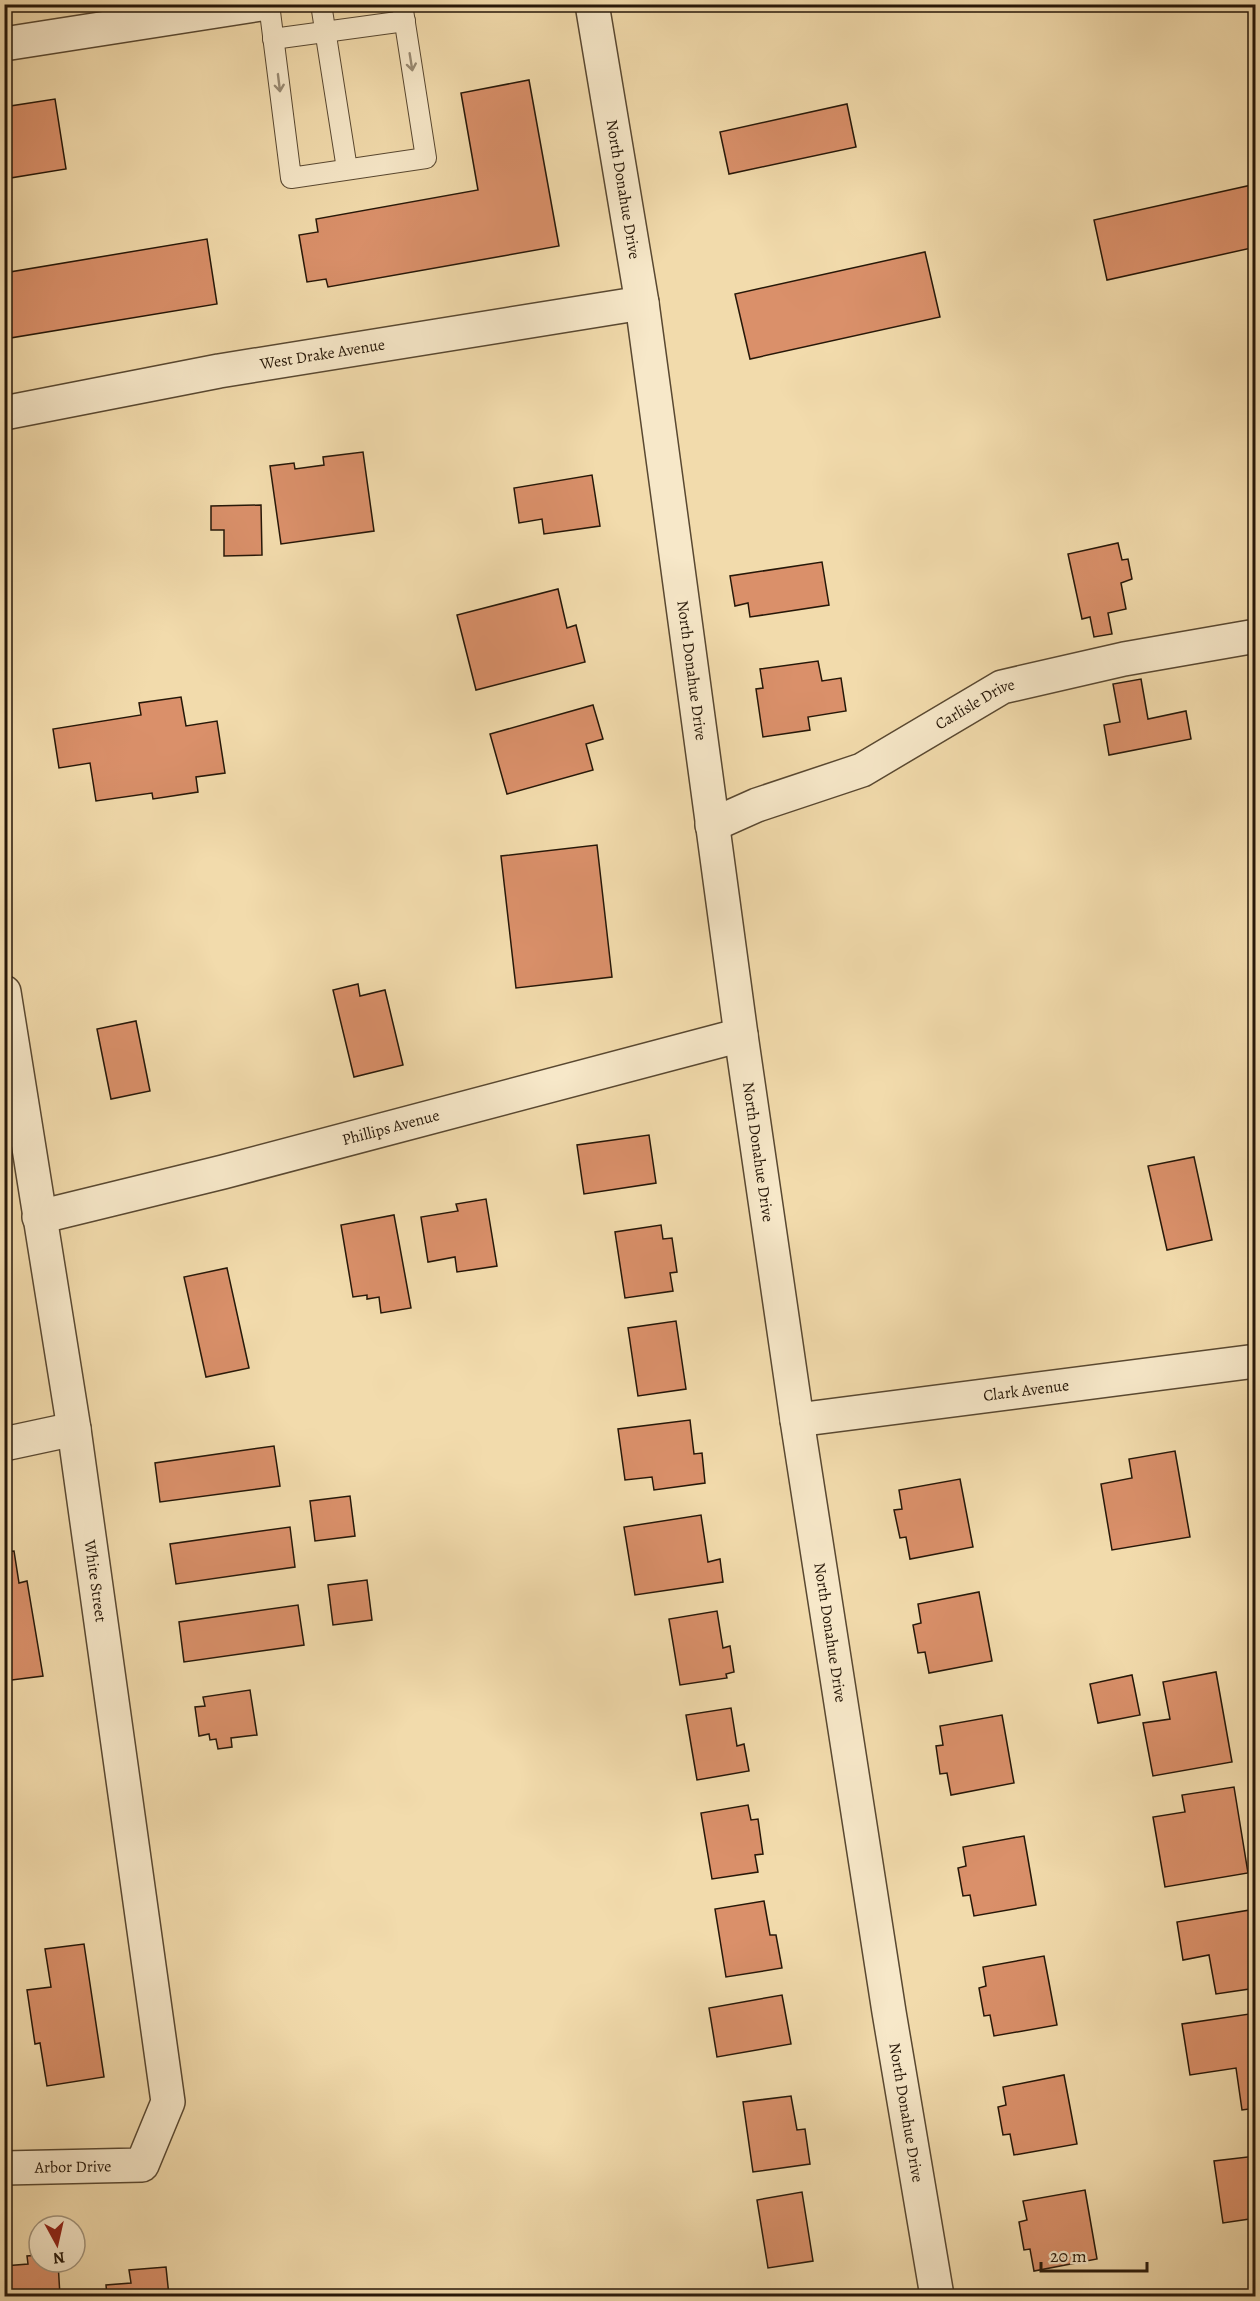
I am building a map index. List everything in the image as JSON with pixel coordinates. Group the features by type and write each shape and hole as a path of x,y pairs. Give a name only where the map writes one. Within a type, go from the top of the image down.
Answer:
{"street":[{"path":"4,44 261,4"},
{"name":"North Donahue Drive","path":"592,4 642,303 741,1035 797,1420 889,2012 937,2296"},
{"name":"West Drake Avenue","path":"4,413 219,371 642,303"},
{"name":"Carlisle Drive","path":"712,825 757,805 862,770 1002,687 1124,659 1256,636"},
{"name":"White Street","path":"4,992 75,1429 168,2102 142,2165"},
{"name":"Phillips Avenue","path":"39,1217 223,1172 741,1035"},
{"name":"Clark Avenue","path":"797,1420 1256,1361"},
{"path":"4,1444 75,1429"},
{"name":"Arbor Drive","path":"4,2168 142,2165"}],"lane":[{"path":"269,4 273,39 291,178 426,158 404,13 326,33 273,39"},
{"path":"321,4 347,169"}],"building":[{"path":"529,80 559,246 328,287 326,279 307,282 299,235 318,232 316,219 478,190 461,93"},
{"path":"55,99 66,169 4,179 4,107"},
{"path":"847,104 856,147 729,174 720,132"},
{"path":"1256,184 1256,247 1107,280 1094,220"},
{"path":"207,239 217,304 4,339 4,273"},
{"path":"925,252 940,317 750,359 735,294"},
{"path":"363,452 374,531 281,544 270,466 294,463 295,469 324,465 323,457"},
{"path":"592,475 600,526 544,534 542,519 519,523 514,488"},
{"path":"261,505 262,555 224,556 224,530 211,530 211,506"},
{"path":"1118,543 1122,560 1128,559 1132,579 1121,583 1126,609 1108,613 1112,634 1094,637 1090,617 1082,619 1068,554"},
{"path":"822,562 829,605 750,617 748,603 735,606 730,576"},
{"path":"558,589 567,628 576,625 585,662 476,690 457,615"},
{"path":"818,661 822,681 841,678 846,711 808,717 810,730 763,737 756,689 763,688 760,669"},
{"path":"1141,679 1148,719 1186,711 1191,739 1109,755 1104,725 1120,722 1113,684"},
{"path":"181,697 186,726 217,721 225,773 196,777 198,792 153,799 152,793 96,801 90,763 59,768 53,729 141,715 139,703"},
{"path":"593,705 603,739 586,744 593,770 507,794 490,734"},
{"path":"597,845 612,977 516,988 501,856"},
{"path":"358,984 360,996 385,990 403,1065 354,1077 333,990"},
{"path":"136,1021 150,1091 111,1099 97,1029"},
{"path":"649,1135 656,1183 584,1194 577,1145"},
{"path":"1194,1157 1212,1240 1167,1250 1148,1166"},
{"path":"486,1199 497,1266 457,1272 455,1257 428,1262 421,1217 458,1211 456,1204"},
{"path":"394,1215 411,1308 381,1313 379,1297 367,1299 367,1295 353,1297 341,1225"},
{"path":"661,1225 663,1239 672,1238 677,1272 670,1273 673,1291 625,1298 615,1232"},
{"path":"227,1268 249,1368 206,1377 184,1277"},
{"path":"676,1321 686,1389 638,1396 628,1328"},
{"path":"690,1420 694,1454 702,1453 705,1483 654,1490 652,1477 625,1480 618,1429"},
{"path":"274,1446 280,1486 160,1502 155,1463"},
{"path":"1175,1451 1190,1537 1112,1550 1101,1484 1132,1478 1129,1459"},
{"path":"960,1479 973,1547 910,1559 906,1537 900,1538 894,1510 902,1509 899,1490"},
{"path":"350,1496 355,1536 315,1541 310,1501"},
{"path":"701,1515 708,1562 720,1559 723,1582 635,1595 624,1527"},
{"path":"290,1527 295,1567 176,1584 170,1544"},
{"path":"14,1551 19,1583 27,1581 43,1676 4,1681 4,1552"},
{"path":"367,1580 372,1620 333,1625 328,1585"},
{"path":"979,1592 992,1661 929,1673 925,1652 918,1653 913,1625 921,1623 918,1604"},
{"path":"298,1605 304,1645 184,1662 179,1622"},
{"path":"717,1611 723,1648 730,1646 734,1672 726,1674 727,1678 680,1685 669,1619"},
{"path":"1216,1672 1232,1762 1153,1776 1143,1723 1170,1719 1163,1682"},
{"path":"1132,1675 1140,1715 1098,1723 1090,1684"},
{"path":"250,1690 257,1735 231,1738 232,1747 218,1749 216,1739 210,1740 209,1734 199,1736 195,1707 205,1706 203,1697"},
{"path":"731,1708 737,1746 744,1744 749,1771 697,1780 686,1715"},
{"path":"1002,1715 1014,1783 951,1795 947,1773 940,1774 936,1746 943,1745 940,1726"},
{"path":"1234,1787 1248,1873 1165,1887 1153,1817 1185,1812 1182,1795"},
{"path":"748,1805 751,1820 758,1819 763,1854 755,1855 758,1872 712,1879 701,1813"},
{"path":"1024,1836 1036,1905 974,1916 970,1895 963,1896 958,1868 966,1866 963,1847"},
{"path":"764,1901 770,1935 776,1935 782,1968 726,1977 715,1909"},
{"path":"1256,1909 1256,1988 1216,1994 1209,1955 1183,1960 1177,1922"},
{"path":"84,1944 104,2077 47,2086 40,2043 35,2044 27,1990 51,1987 45,1949"},
{"path":"1044,1956 1057,2025 994,2036 990,2015 984,2016 979,1988 986,1986 983,1967"},
{"path":"782,1995 791,2044 717,2057 709,2008"},
{"path":"1256,2013 1256,2108 1242,2110 1236,2068 1190,2075 1182,2024"},
{"path":"1064,2075 1077,2144 1014,2155 1010,2134 1003,2135 998,2107 1006,2105 1003,2087"},
{"path":"791,2096 797,2130 805,2129 810,2164 753,2172 743,2102"},
{"path":"1256,2156 1256,2218 1223,2223 1214,2161"},
{"path":"1085,2190 1097,2259 1034,2271 1030,2249 1024,2250 1019,2222 1027,2220 1023,2201"},
{"path":"802,2192 813,2261 768,2268 757,2200"},
{"path":"27,2264 27,2274 59,2274 60,2296 4,2296 4,2266"},
{"path":"166,2267 169,2296 107,2296 106,2285 131,2283 129,2270"}]}
